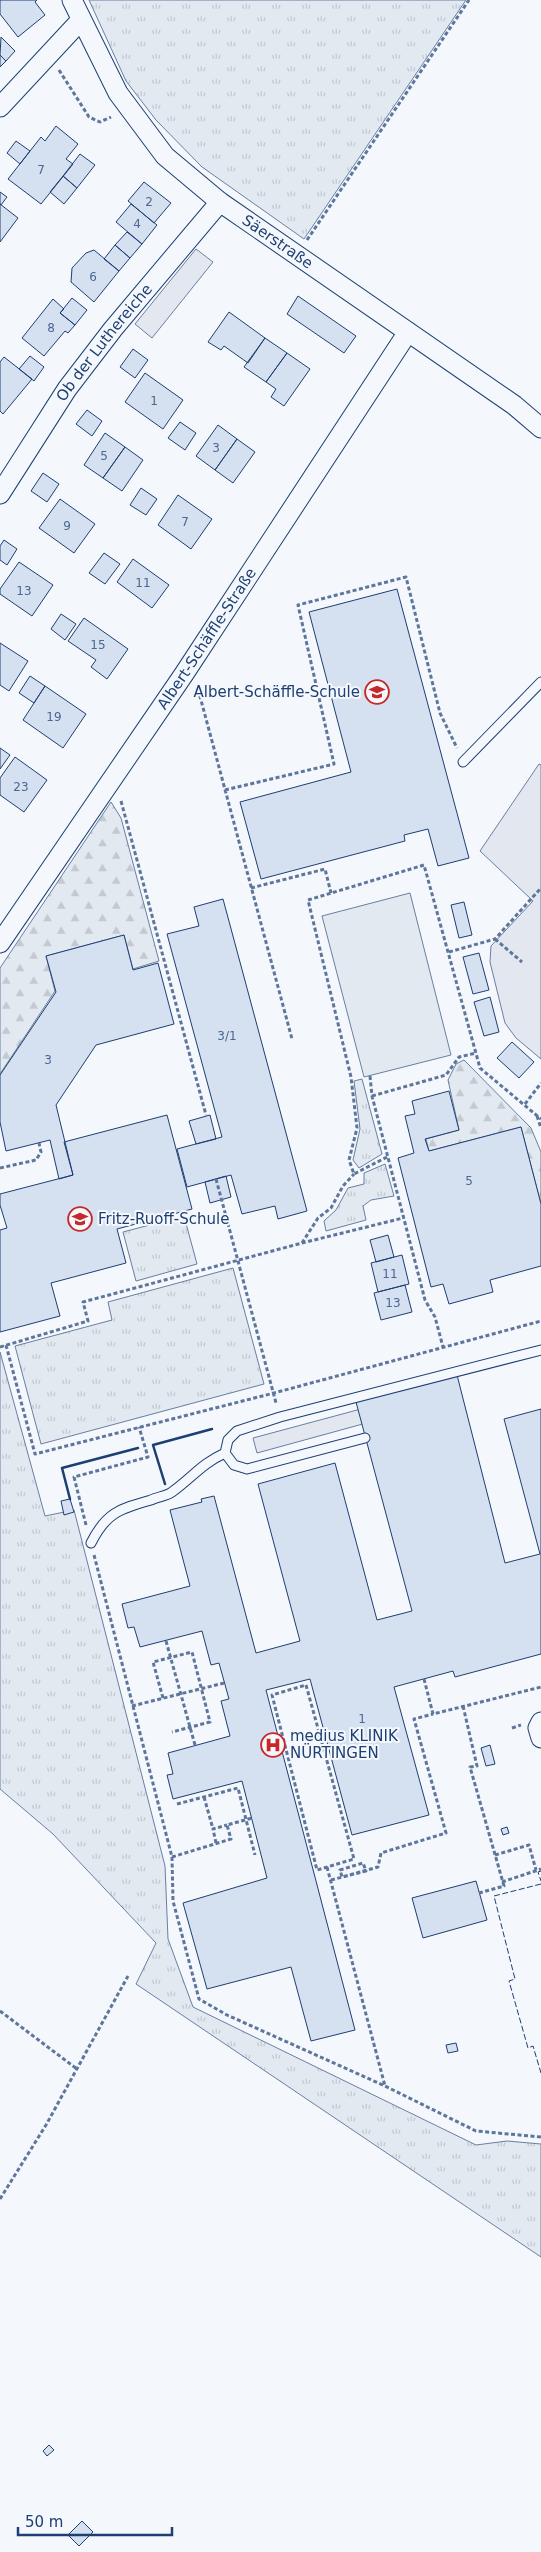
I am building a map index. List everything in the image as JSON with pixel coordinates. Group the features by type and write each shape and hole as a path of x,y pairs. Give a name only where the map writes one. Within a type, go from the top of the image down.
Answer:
{"street":[{"name":"Säerstraße","path":"72,0 118,93 165,156 220,202 514,405 541,428"},
{"path":"0,107 81,20"},
{"name":"Ob der Luthereiche","path":"0,494 73,381 113,329 220,202"},
{"name":"Albert-Schäffle-Straße","path":"0,943 184,674 408,332"},
{"path":"541,1722 538,1728 541,1738"}],"lane":[{"path":"463,762 541,682"},
{"path":"365,1438 247,1469 234,1464 226,1453 228,1440 237,1431 280,1417 447,1376 541,1350"},
{"path":"91,1543 99,1526 110,1516 124,1508 171,1493 206,1462 226,1453"}],"path":[{"path":"297,255 469,0"},
{"path":"49,54 89,117 94,121 106,120 128,106"},
{"path":"225,790 334,764 298,605 406,577 440,713 463,762"},
{"path":"184,674 198,688 292,1039"},
{"path":"106,786 121,800 206,1115"},
{"path":"354,1174 349,1160 356,1128 350,1077 308,900 424,865 480,1068 541,1119"},
{"path":"252,888 324,869 331,893"},
{"path":"448,952 495,939 541,888"},
{"path":"495,939 522,962"},
{"path":"372,1096 446,1075 459,1056 476,1052"},
{"path":"370,1076 372,1096 425,1300 435,1317 443,1347"},
{"path":"525,1104 541,1083"},
{"path":"537,1115 541,1128"},
{"path":"0,1168 36,1160 42,1152 39,1143"},
{"path":"302,1243 318,1218 331,1208 343,1186 354,1174 387,1157"},
{"path":"216,1179 280,1417"},
{"path":"0,1347 88,1321 83,1302 403,1218"},
{"path":"6,1345 35,1454 274,1393 541,1321"},
{"path":"139,1427 148,1457 74,1478 172,1857 173,1901 199,1999 227,2015 385,2086 476,2132 541,2137"},
{"path":"166,1640 195,1746"},
{"path":"163,1698 153,1662 192,1652 210,1722 172,1732"},
{"path":"424,1679 433,1714"},
{"path":"132,1706 224,1683"},
{"path":"306,1685 354,1859 327,1867 317,1870 272,1694 306,1685"},
{"path":"331,1880 366,1871 363,1863 340,1870 342,1877 351,1874 360,1872 369,1869 378,1867 381,1853 446,1833 414,1719 541,1686"},
{"path":"464,1706 477,1766 470,1767 504,1886 479,1893"},
{"path":"177,1804 238,1788 255,1855"},
{"path":"204,1797 216,1843"},
{"path":"213,1829 252,1818"},
{"path":"172,1857 231,1839 227,1825"},
{"path":"495,1855 528,1845 536,1870"},
{"path":"327,1867 385,2086"},
{"path":"502,1882 541,1869"},
{"path":"0,2199 77,2069 128,1976"},
{"path":"0,2011 77,2069"}],"green space":[{"path":"89,0 466,0 304,239 202,167 156,120 126,81"},
{"path":"111,802 121,818 159,961 133,969 124,935 46,956 55,991 0,1074 0,968"},
{"path":"410,893 451,1055 364,1077 322,916"},
{"path":"464,1060 531,1128 541,1152 541,1204 521,1127 429,1151 426,1139 459,1130 448,1080 456,1064"},
{"path":"362,1079 382,1154 359,1168 353,1160 360,1129 354,1081"},
{"path":"385,1164 394,1196 371,1200 363,1206 366,1220 326,1231 324,1221 336,1210 348,1188 364,1184 364,1173"},
{"path":"184,1216 197,1264 136,1281 123,1232"},
{"path":"233,1268 264,1384 41,1444 15,1346 112,1320 108,1302"},
{"path":"0,1352 45,1516 74,1510 165,1866 168,1939 193,2007 476,2145 507,2141 541,2144 541,2257 136,1984 156,1943 53,1834 0,1789"}],"shaded area":[{"path":"196,249 213,262 152,338 135,324"},
{"path":"539,764 541,765 541,1059 516,1038 505,1023 490,962 491,946 533,901 480,851"},
{"path":"439,1388 443,1402 257,1453 253,1438"}],"building":[{"path":"0,0 37,0 35,2 45,15 18,37 0,14"},
{"path":"1,37 15,51 6,61 0,55"},
{"path":"0,55 6,61 0,67"},
{"path":"56,126 78,144 66,159 73,164 41,204 8,179 41,137 45,141"},
{"path":"16,141 30,151 20,164 7,153"},
{"path":"80,154 95,165 77,188 63,176"},
{"path":"63,176 77,188 64,204 50,192"},
{"path":"144,182 171,203 154,223 128,201"},
{"path":"0,192 7,197 1,205 0,204"},
{"path":"0,204 18,218 0,242"},
{"path":"131,204 157,225 142,244 116,222"},
{"path":"127,232 142,244 130,258 115,245"},
{"path":"115,245 130,258 119,271 104,259"},
{"path":"94,250 119,271 94,302 71,282 72,268 86,253"},
{"path":"298,296 356,336 344,353 287,314"},
{"path":"72,298 87,310 75,325 60,313"},
{"path":"53,299 64,309 60,313 75,325 68,333 65,331 44,356 22,338"},
{"path":"229,312 265,338 248,363 224,346 221,350 208,342"},
{"path":"265,338 287,353 266,382 244,367"},
{"path":"133,349 148,360 135,378 120,367"},
{"path":"287,353 310,369 284,406 271,397 276,389 266,382"},
{"path":"30,356 44,367 34,381 19,369"},
{"path":"4,357 32,379 3,414 0,411 0,362"},
{"path":"145,373 183,400 163,429 125,402"},
{"path":"87,410 102,421 92,436 76,424"},
{"path":"180,422 196,433 185,450 168,438"},
{"path":"218,425 237,439 215,470 196,456"},
{"path":"105,433 125,447 103,478 84,465"},
{"path":"237,439 255,452 233,483 215,470"},
{"path":"125,447 143,460 122,491 103,478"},
{"path":"43,473 59,484 47,502 31,491"},
{"path":"141,488 157,499 146,515 130,505"},
{"path":"178,495 212,519 191,549 158,525"},
{"path":"60,499 95,524 74,553 39,528"},
{"path":"4,540 17,549 7,565 0,560 0,546"},
{"path":"104,553 120,564 105,584 89,573"},
{"path":"133,559 169,585 152,608 117,582"},
{"path":"19,562 53,585 32,616 0,594 0,589"},
{"name":"Albert-Schäffle-Schule","path":"397,589 469,858 438,866 428,829 404,835 405,841 261,879 240,802 351,772 309,612"},
{"path":"61,614 76,624 65,640 51,629"},
{"path":"84,618 128,649 107,679 91,667 96,660 68,641"},
{"path":"0,643 28,661 9,691 0,685"},
{"path":"30,676 45,686 34,703 19,693"},
{"path":"45,686 86,714 63,748 23,720"},
{"path":"0,748 10,755 0,769"},
{"path":"15,757 47,780 24,812 0,795 0,778"},
{"path":"223,899 307,1211 278,1219 275,1206 242,1214 231,1175 187,1187 177,1149 222,1137 167,934 199,926 194,907"},
{"path":"464,902 472,935 459,938 451,905"},
{"path":"124,935 133,970 158,963 174,1024 96,1045 56,1105 73,1175 59,1179 50,1140 6,1151 0,1122 0,1075 56,992 46,956"},
{"path":"479,953 489,990 473,994 463,957"},
{"path":"490,997 499,1032 484,1036 474,1002"},
{"path":"512,1042 534,1062 519,1078 497,1058"},
{"path":"449,1091 459,1130 425,1139 429,1151 521,1127 541,1204 541,1266 490,1280 493,1292 449,1304 443,1284 431,1287 398,1158 414,1153 405,1116 415,1114 412,1101"},
{"name":"Fritz-Ruoff-Schule","path":"167,1115 192,1209 117,1229 126,1263 51,1283 60,1316 0,1332 0,1230 7,1228 0,1205 0,1194 73,1175 64,1142"},
{"path":"210,1115 216,1139 196,1144 189,1121"},
{"path":"226,1176 231,1197 210,1203 205,1182"},
{"path":"388,1235 394,1257 376,1262 370,1240"},
{"path":"402,1255 409,1284 378,1292 371,1263"},
{"path":"405,1285 412,1312 381,1320 374,1293"},
{"path":"457,1375 505,1563 540,1554 504,1419 541,1409 541,1654 455,1677 453,1671 394,1687 429,1815 352,1835 310,1679 266,1690 355,2030 311,2041 291,1967 207,1989 183,1903 267,1878 242,1781 173,1799 167,1775 173,1774 168,1753 230,1736 221,1701 229,1699 219,1663 211,1665 202,1631 140,1647 134,1627 128,1628 122,1604 190,1586 170,1510 202,1502 201,1499 214,1496 256,1653 300,1641 258,1484 335,1463 377,1620 412,1611 356,1402"},
{"path":"70,1499 74,1512 64,1515 61,1501"},
{"path":"490,1745 495,1764 486,1766 481,1748"},
{"path":"507,1827 509,1833 503,1835 501,1829"},
{"path":"476,1881 487,1920 423,1938 412,1898"},
{"path":"456,2043 458,2051 448,2053 446,2045"},
{"path":"49,2445 54,2450 47,2456 43,2451"},
{"path":"82,2521 93,2532 79,2546 68,2535"}],"fence":[{"path":"541,1871 538,1872 541,1881"},
{"path":"541,1884 494,1896 515,1979 509,1981 528,2048 533,2046 541,2073"}],"wall":[{"path":"165,1484 153,1445 212,1429"},
{"path":"70,1499 62,1468 138,1448"}],"place":[{"name":"Albert-Schäffle-Schule","path":"377,692"},
{"name":"Fritz-Ruoff-Schule","path":"80,1219"},
{"name":"medius KLINIK NÜRTINGEN","path":"273,1745"}]}
